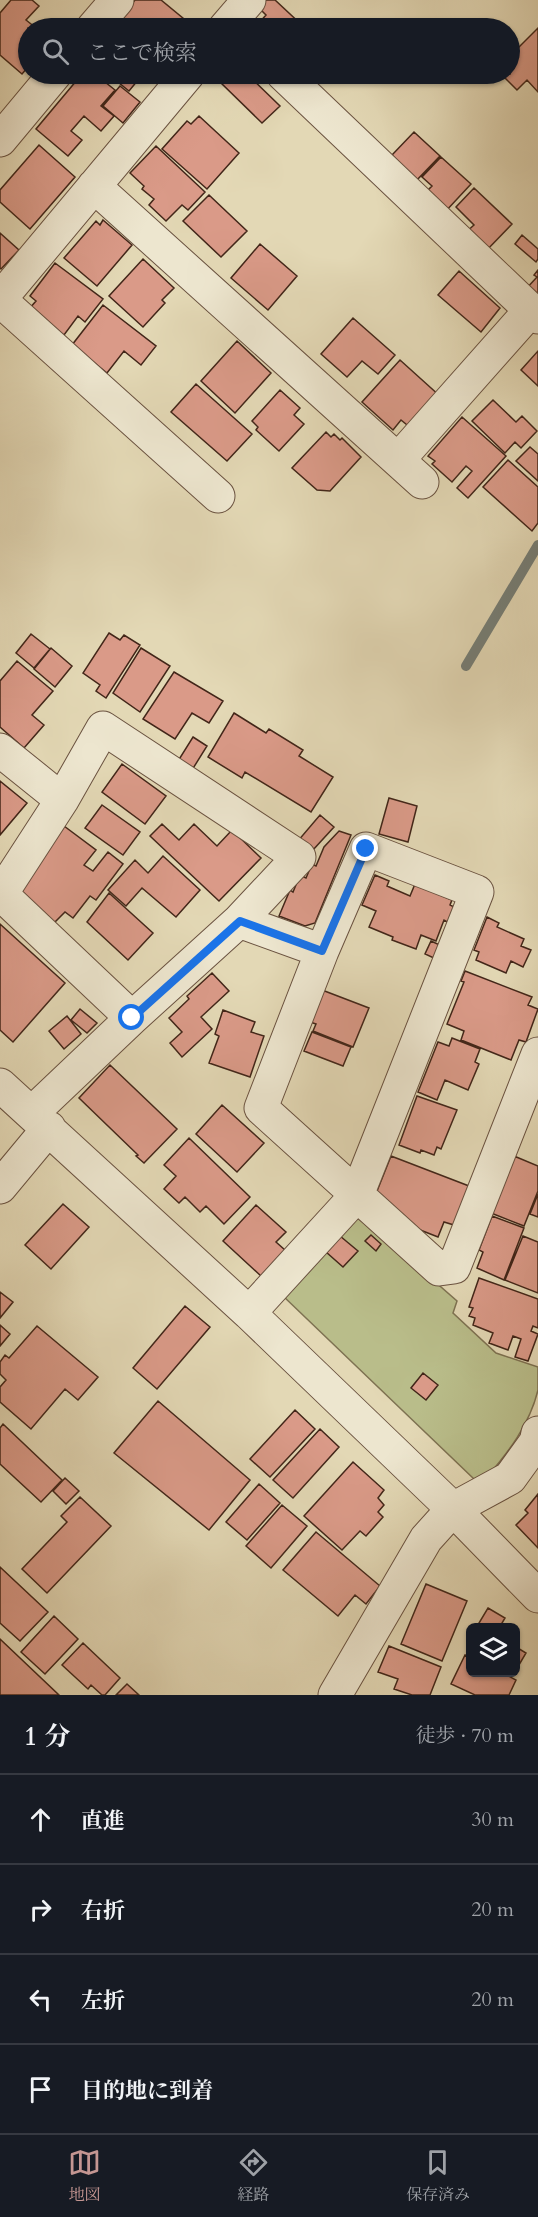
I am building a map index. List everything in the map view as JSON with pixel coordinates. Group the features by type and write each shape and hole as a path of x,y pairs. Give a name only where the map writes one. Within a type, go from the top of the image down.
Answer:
{"street":[{"path":"102,18 117,0"},
{"path":"0,140 48,84"},
{"path":"180,84 0,299 218,496"},
{"path":"292,84 534,314 398,460"},
{"path":"94,186 422,482"},
{"path":"0,1187 40,1121 132,1018 240,921 299,857 103,728 62,800 0,894 132,1018"},
{"path":"0,750 62,800"},
{"path":"249,1313 357,1195 477,892 366,849 322,951 261,1107 357,1195 439,1269 454,1267 538,1053"},
{"path":"240,921 322,951"},
{"path":"0,1085 249,1313 453,1509 538,1596"},
{"path":"335,1695 426,1539 453,1509 510,1478 536,1442 538,1433"}],"green space":[{"path":"355,1216 457,1301 453,1313 496,1353 538,1367 538,1390 530,1415 510,1448 486,1478 474,1479 282,1295"}],"building":[{"path":"11,0 32,0 39,6 28,18 18,18 18,71 0,55 0,13"},
{"path":"135,0 161,0 183,18 121,18"},
{"path":"266,0 275,0 294,18 263,18 266,15 259,8"},
{"path":"538,28 538,92 527,80 517,90 511,84 520,84 520,46"},
{"path":"74,84 108,84 115,90 101,106 114,116 101,131 84,116 71,131 82,140 68,156 36,129"},
{"path":"120,84 135,84 129,91"},
{"path":"222,84 257,84 280,106 262,123"},
{"path":"120,86 140,102 123,123 103,106"},
{"path":"199,116 239,153 207,189 162,149 187,121 191,124"},
{"path":"414,132 440,156 414,183 392,155"},
{"path":"39,145 75,177 30,229 0,202 0,190"},
{"path":"156,146 205,192 188,210 182,205 166,221 149,205 154,199 142,189 144,186 130,173"},
{"path":"441,157 471,184 445,212 425,193 432,186 422,177"},
{"path":"474,188 512,224 485,252 465,233 474,225 456,207"},
{"path":"209,195 247,231 221,257 183,221"},
{"path":"103,220 132,245 97,286 64,258 96,221 100,225"},
{"path":"0,233 19,250 1,269 0,268"},
{"path":"522,235 538,249 536,262 515,244"},
{"path":"260,244 297,276 268,310 231,278"},
{"path":"143,259 174,288 162,300 165,303 143,327 109,296"},
{"path":"55,263 103,299 85,322 78,316 64,335 29,309 36,301 30,296"},
{"path":"538,270 538,300 526,289 537,277 534,275"},
{"path":"459,271 500,308 481,332 438,295"},
{"path":"103,305 156,346 141,365 124,351 107,373 72,345"},
{"path":"353,318 395,355 378,374 362,361 347,377 321,354"},
{"path":"237,341 271,373 235,413 201,381"},
{"path":"538,351 538,386 521,370"},
{"path":"400,360 441,397 412,429 401,420 393,430 362,402"},
{"path":"196,384 252,434 227,461 171,412"},
{"path":"280,390 300,408 294,415 304,424 279,451 256,430 258,427 252,421"},
{"path":"493,400 516,422 522,416 537,431 521,448 515,442 505,453 472,421"},
{"path":"462,417 506,456 468,498 457,488 472,471 466,466 452,482 432,464 435,461 428,456"},
{"path":"326,432 331,437 334,434 340,440 342,438 361,457 330,491 317,490 292,468"},
{"path":"530,447 538,454 538,481 516,461"},
{"path":"508,460 538,487 538,523 532,531 483,487"},
{"path":"109,633 120,640 124,635 140,645 106,698 96,691 100,685 83,673"},
{"path":"31,634 50,649 34,668 16,653"},
{"path":"51,648 72,666 55,687 34,669"},
{"path":"141,648 170,666 140,712 113,693"},
{"path":"17,661 53,691 32,715 44,725 24,748 0,727 0,681"},
{"path":"174,672 223,701 209,723 192,713 175,739 143,719"},
{"path":"234,713 266,733 269,729 303,750 299,756 333,777 311,812 245,772 242,778 208,757"},
{"path":"193,737 207,746 192,770 178,761"},
{"path":"122,764 166,796 145,824 102,792"},
{"path":"0,781 27,803 0,835"},
{"path":"389,798 417,806 408,842 379,834"},
{"path":"102,805 140,832 123,855 85,828"},
{"path":"320,815 334,827 312,851 297,842"},
{"path":"60,823 96,850 84,865 93,871 108,852 123,864 96,900 90,896 73,918 65,912 53,924 20,898 20,883"},
{"path":"162,824 179,840 194,824 217,846 232,830 261,858 219,901 150,836"},
{"path":"339,831 351,835 315,923 305,926 279,916 290,890 293,892 300,875 306,878 312,864 316,866 324,847"},
{"path":"163,856 200,890 176,917 142,888 126,906 108,890 135,860 148,873"},
{"path":"375,875 389,881 387,886 410,896 415,884 452,900 450,905 456,908 449,923 444,920 436,941 421,935 416,949 392,940 393,937 369,927 376,911 362,905"},
{"path":"109,893 153,933 128,960 87,922"},
{"path":"487,917 499,923 497,927 524,939 521,946 531,950 523,967 511,961 506,973 476,960 479,952 474,950"},
{"path":"0,924 65,983 13,1042 0,1030"},
{"path":"431,941 442,946 436,959 425,954"},
{"path":"465,971 532,997 528,1005 538,1009 526,1042 519,1040 511,1060 461,1040 464,1031 447,1024 464,982 461,981"},
{"path":"212,973 229,991 201,1017 212,1029 182,1057 170,1043 182,1032 169,1018 189,999 187,996"},
{"path":"322,990 369,1008 353,1047 313,1031 316,1024 310,1022"},
{"path":"80,1009 97,1023 87,1033 71,1020"},
{"path":"223,1010 255,1022 251,1032 264,1036 250,1077 209,1063 219,1036 215,1034"},
{"path":"67,1016 81,1034 64,1049 49,1031"},
{"path":"312,1032 351,1047 343,1066 304,1051"},
{"path":"452,1038 480,1049 475,1062 479,1064 468,1090 445,1080 437,1100 418,1092 438,1042 449,1046"},
{"path":"110,1065 177,1129 144,1163 79,1098"},
{"path":"417,1096 457,1110 441,1149 437,1147 434,1155 421,1150 420,1153 399,1145"},
{"path":"222,1105 264,1143 237,1172 196,1134"},
{"path":"189,1138 250,1197 224,1224 206,1206 200,1212 185,1197 179,1203 164,1189 176,1176 164,1165"},
{"path":"391,1156 469,1186 454,1225 444,1222 438,1237 405,1224 375,1196"},
{"path":"514,1156 538,1166 538,1191 524,1226 491,1213"},
{"path":"538,1194 538,1217 530,1214"},
{"path":"63,1204 89,1227 51,1269 25,1245"},
{"path":"256,1205 286,1232 276,1242 285,1250 261,1276 223,1241"},
{"path":"492,1216 524,1228 504,1280 477,1268 483,1252 479,1250"},
{"path":"371,1235 381,1244 376,1251 365,1241"},
{"path":"340,1236 358,1251 343,1267 326,1252"},
{"path":"523,1236 538,1242 538,1293 505,1280"},
{"path":"479,1278 538,1299 538,1328 533,1326 531,1331 538,1334 528,1361 515,1357 521,1339 513,1336 508,1350 489,1343 493,1333 473,1325 475,1318 469,1316 473,1308 469,1307"},
{"path":"0,1292 13,1302 0,1318"},
{"path":"185,1306 210,1327 157,1389 133,1368"},
{"path":"0,1325 10,1334 0,1346"},
{"path":"37,1326 98,1377 78,1400 65,1389 31,1429 0,1402 0,1387 6,1380 0,1374 0,1362 5,1355 9,1358"},
{"path":"423,1373 438,1385 426,1400 411,1388"},
{"path":"158,1401 250,1480 209,1530 114,1453"},
{"path":"295,1410 315,1429 270,1477 250,1459"},
{"path":"3,1424 62,1480 41,1502 0,1464 0,1428"},
{"path":"320,1429 339,1447 293,1498 273,1480"},
{"path":"353,1462 384,1490 378,1498 384,1505 378,1512 383,1517 366,1536 360,1531 342,1550 304,1516"},
{"path":"65,1478 79,1491 66,1504 53,1491"},
{"path":"259,1484 280,1503 247,1540 226,1522"},
{"path":"538,1494 538,1548 516,1525 528,1513 525,1510"},
{"path":"80,1497 111,1526 47,1593 22,1569 67,1522 61,1516"},
{"path":"282,1505 307,1526 271,1568 246,1546"},
{"path":"316,1532 380,1586 366,1604 355,1595 338,1616 283,1570"},
{"path":"0,1567 48,1612 20,1641 0,1623"},
{"path":"426,1584 467,1601 442,1661 401,1644"},
{"path":"488,1608 505,1618 502,1623 479,1623"},
{"path":"54,1616 78,1639 45,1674 21,1652"},
{"path":"0,1639 59,1695 0,1695"},
{"path":"83,1643 120,1678 105,1695 91,1685 88,1689 62,1665"},
{"path":"389,1646 441,1667 430,1695 412,1695 394,1689 398,1679 378,1672"},
{"path":"520,1649 526,1653 520,1663"},
{"path":"465,1655 466,1677 510,1677 516,1680 509,1695 475,1695 451,1684"},
{"path":"127,1684 139,1695 116,1695"}],"waterway":[{"path":"466,666 538,545"}],"route":[{"path":"132,1018 240,921 322,951 366,849"}]}
